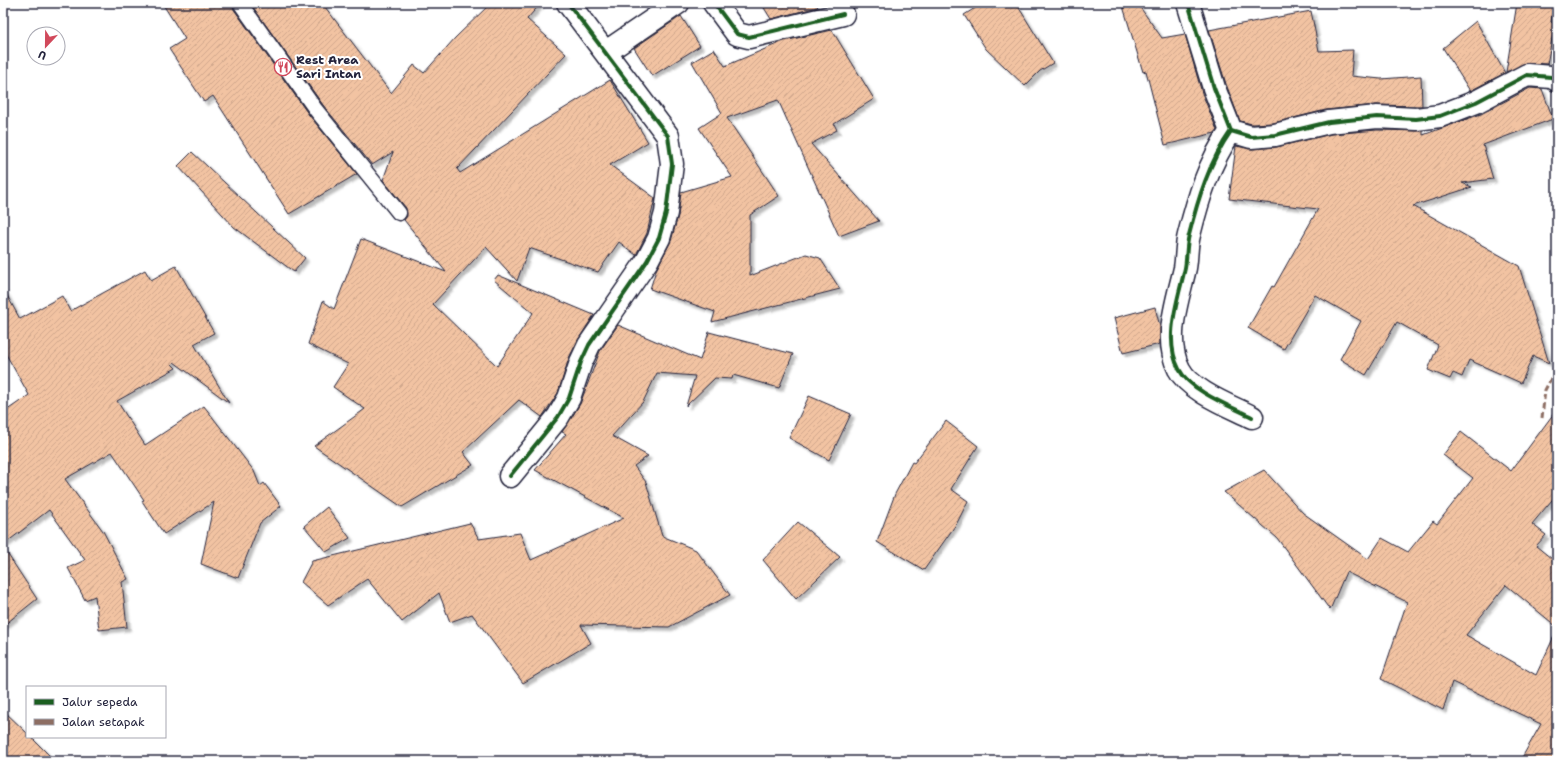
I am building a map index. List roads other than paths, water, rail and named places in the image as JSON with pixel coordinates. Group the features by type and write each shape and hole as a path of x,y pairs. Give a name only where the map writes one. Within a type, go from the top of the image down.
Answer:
{"street":[{"path":"510,476 562,411 569,398 581,362 589,345 648,261 659,238 666,213 672,164 668,136 568,3"},
{"path":"606,52 678,3"},
{"path":"714,3 737,34 749,38 843,14"},
{"path":"1188,3 1214,88 1231,131"},
{"path":"1231,131 1251,137 1275,135 1342,120 1377,117 1416,119 1440,116 1476,102 1527,75 1551,77 1557,80"},
{"path":"1231,131 1220,147 1204,183 1189,236 1185,265 1173,322 1172,354 1180,371 1192,385 1252,417"}],"lane":[{"path":"240,3 316,110 399,213"}],"place":[{"name":"Rest Area Sari Intan","path":"283,67"}]}
